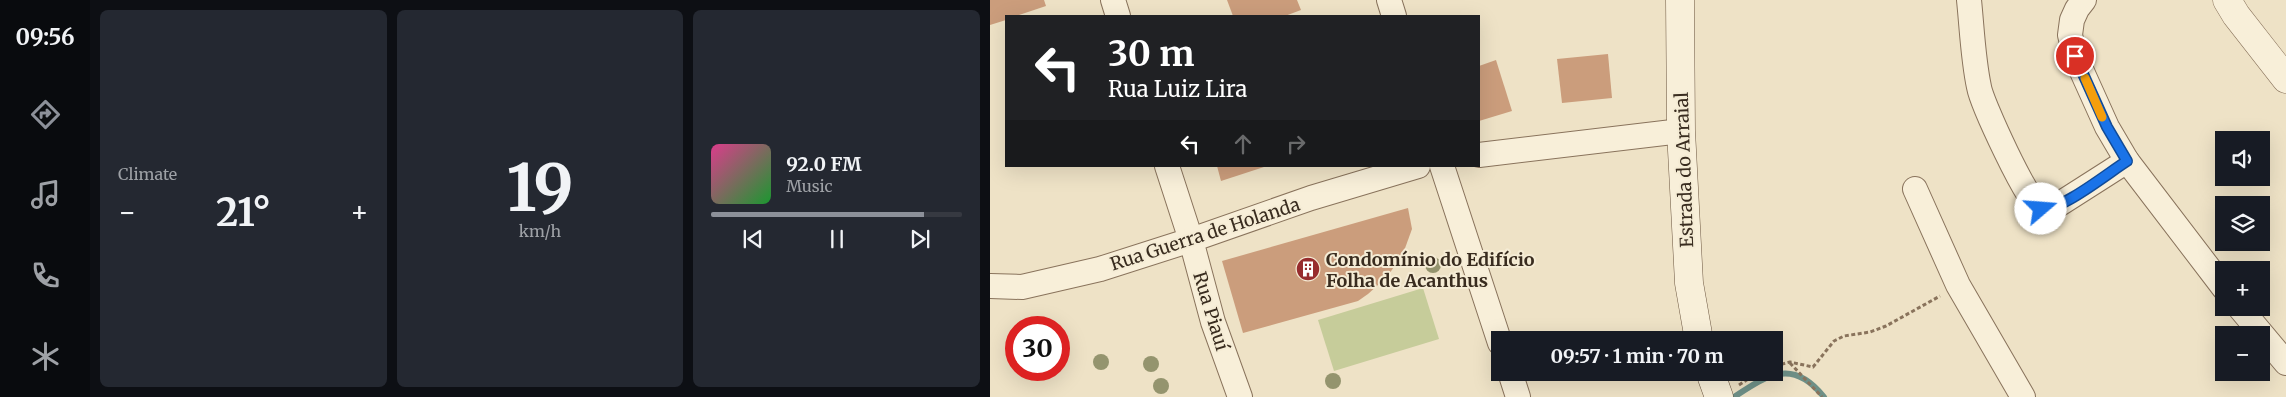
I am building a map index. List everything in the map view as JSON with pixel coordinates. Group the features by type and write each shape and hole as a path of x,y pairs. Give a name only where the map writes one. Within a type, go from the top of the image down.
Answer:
{"main road":[{"name":"Estrada do Arraial","path":"1680,0 1681,130 1689,283 1697,331"},
{"path":"2227,0 2236,15 2286,79"},
{"path":"1713,381 1719,397"}],"street":[{"path":"1113,0 1118,15"},
{"path":"1389,0 1394,15"},
{"path":"1969,0 1979,89 2006,152 2032,203 2041,209 2047,210 2127,161"},
{"path":"2084,0 2072,20 2070,35 2075,56 2107,127 2127,161 2215,276"},
{"path":"1480,155 1681,130"},
{"name":"Rua Piauí","path":"1167,167 1191,240 1213,322 1240,397"},
{"name":"Rua Guerra de Holanda","path":"990,286 1022,287 1100,269 1191,240 1311,198 1415,167"},
{"path":"1442,167 1496,331"},
{"path":"1915,189 1958,285 2024,397"},
{"path":"2247,316 2286,363"},
{"path":"1513,381 1518,397"}],"path":[{"path":"1783,364 1790,362 1813,367 1834,341 1844,336 1870,332 1886,326 1958,285"},
{"path":"1790,362 1822,397"}],"green space":[{"path":"1423,288 1439,339 1334,371 1318,320"}],"building":[{"path":"990,0 1044,0 1046,6 1019,15 1005,15 1005,20 990,25"},
{"path":"1227,0 1297,0 1301,10 1288,15 1233,15"},
{"path":"1608,54 1612,98 1562,103 1557,59"},
{"path":"1496,60 1512,111 1480,121 1480,66"},
{"path":"1217,167 1264,167 1221,181"},
{"name":"Condomínio do Edifício Folha de Acanthus","path":"1408,208 1412,229 1404,251 1388,276 1368,294 1358,301 1243,333 1222,261"}],"waterway":[{"path":"1734,397 1758,382 1780,374 1802,377 1824,397"}],"slow traffic":[{"path":"2085,78 2102,117"}],"place":[{"name":"Condomínio do Edifício Folha de Acanthus","path":"1308,269"}],"route":[{"path":"2041,209 2047,210 2075,196 2127,161 2107,127 2075,56"}]}
